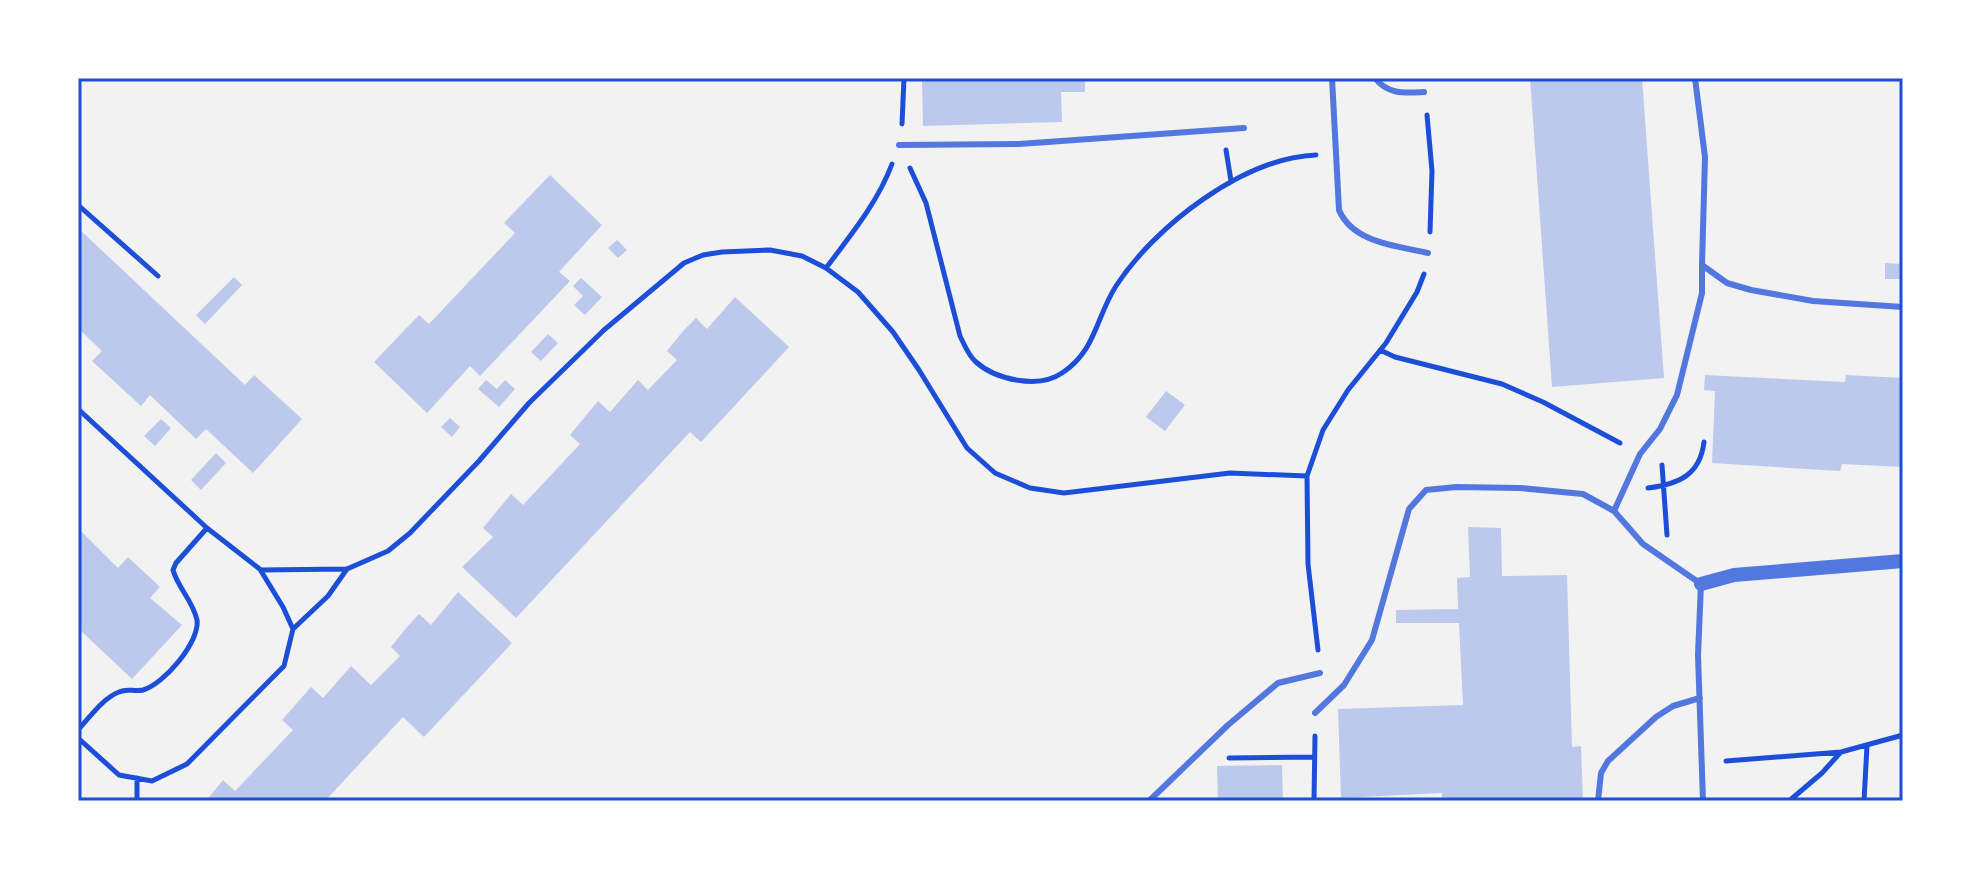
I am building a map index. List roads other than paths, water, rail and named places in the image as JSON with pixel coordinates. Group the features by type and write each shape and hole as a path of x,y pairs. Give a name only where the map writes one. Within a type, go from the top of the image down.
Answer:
{"street":[{"path":"1701,584 1734,575 1903,561"}],"lane":[{"path":"1332,78 1339,210 1343,220 1368,238 1428,253"},
{"path":"1375,78 1381,86 1398,93 1424,92"},
{"path":"1614,511 1640,454 1658,432 1677,395 1702,293 1705,157 1695,78"},
{"path":"899,145 1019,144 1244,128"},
{"path":"1702,265 1727,283 1751,290 1813,301 1903,307"},
{"path":"1315,713 1344,685 1372,640 1409,509 1426,490 1488,487 1583,494 1614,511 1643,544 1701,584 1698,655 1703,801"},
{"path":"1149,801 1228,725 1278,683 1320,673"},
{"path":"1598,801 1601,773 1608,761 1656,717 1673,706 1700,698"}]}
